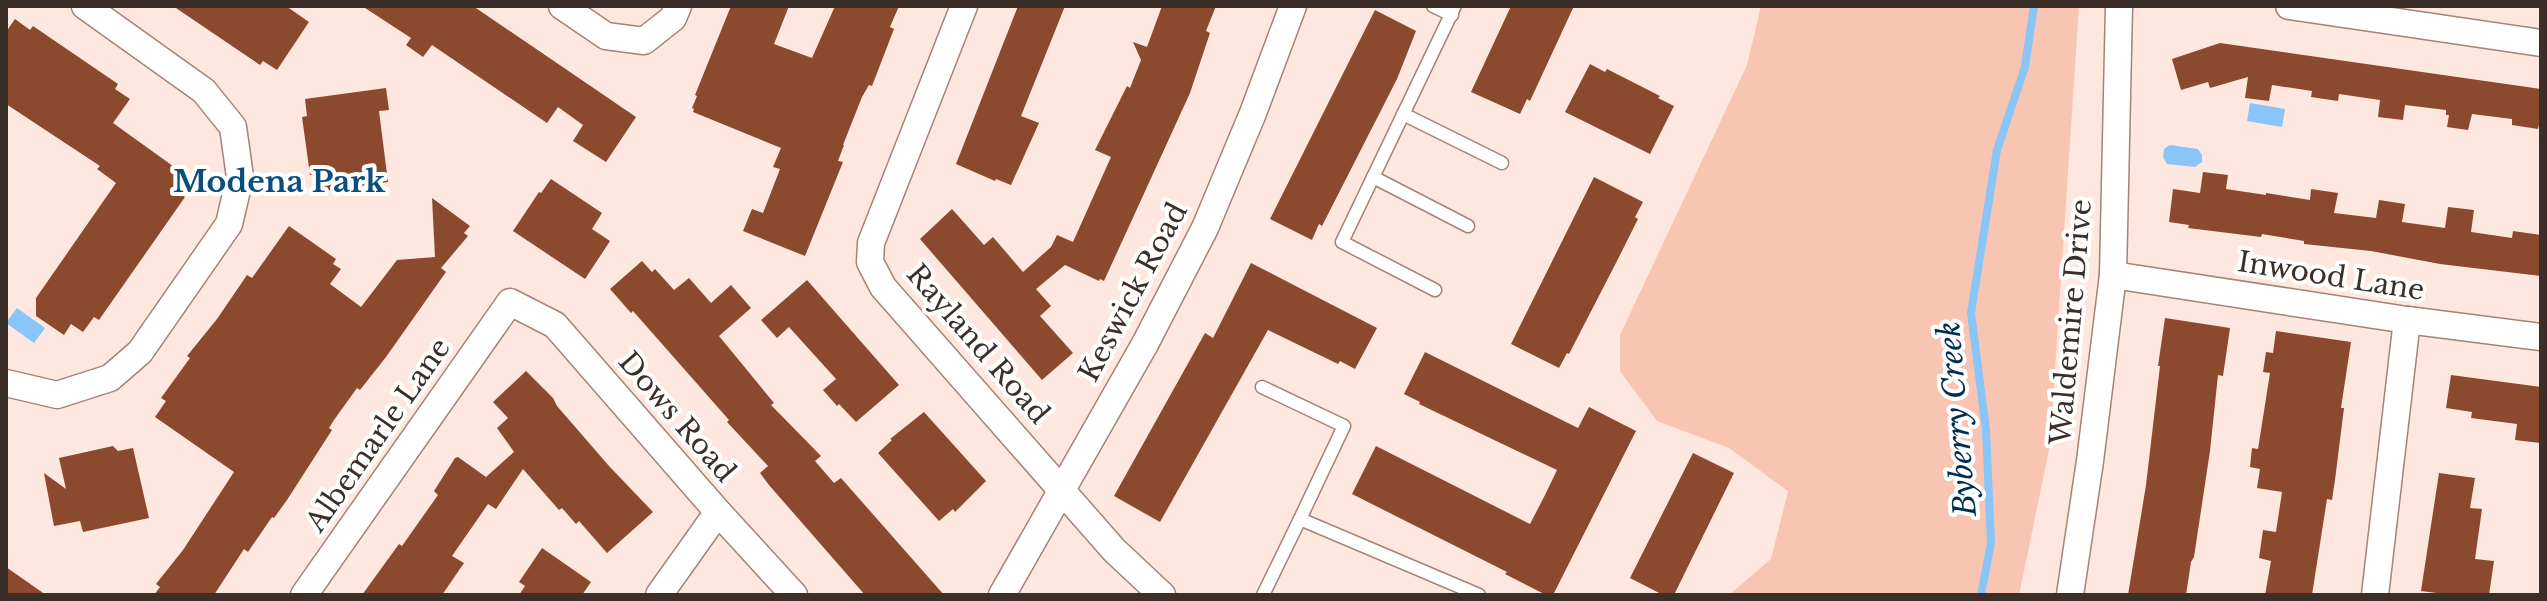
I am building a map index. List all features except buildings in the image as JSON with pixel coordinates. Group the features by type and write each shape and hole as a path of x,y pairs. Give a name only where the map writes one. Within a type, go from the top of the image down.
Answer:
{"street":[{"path":"6,383 57,395 110,378 140,352 229,224 240,177 233,127 204,91 85,6"},
{"path":"562,6 606,36 644,41 673,18 678,6"},
{"name":"Rayland Road","path":"964,6 871,243 870,262 883,287 1061,490 1114,550 1162,595"},
{"name":"Keswick Road","path":"1002,595 1145,344 1205,228 1293,6"},
{"name":"Waldemire Drive","path":"2070,595 2113,275 2119,6"},
{"path":"2289,6 2541,43"},
{"name":"Inwood Lane","path":"2113,275 2541,337"},
{"name":"Dows Road","path":"503,312 510,302 555,325 794,595"},
{"name":"Albemarle Lane","path":"304,595 503,312"},
{"path":"2375,595 2407,320"},
{"path":"659,595 718,512"}],"lane":[{"path":"1433,6 1453,10 1342,242 1435,290"},
{"path":"1403,114 1502,163"},
{"path":"1373,177 1468,226"},
{"path":"1262,387 1344,426 1263,595"},
{"path":"1300,519 1479,595"}],"shaded area":[{"path":"1761,6 2079,6 2050,445 2019,595 1729,595 1771,559 1788,491 1729,448 1657,421 1620,371 1620,335 1747,65"}],"water":[{"path":"2250,103 2285,109 2282,127 2247,121"},
{"path":"2170,145 2198,149 2202,162 2195,167 2167,164 2163,157 2164,149"},
{"path":"17,308 45,328 34,343 6,323"}],"waterway":[{"name":"Byberry Creek","path":"1981,595 1991,543 1986,430 1971,313 1997,150 2025,67 2034,6"}],"district":[{"name":"Modena Park","path":"279,181"}]}
